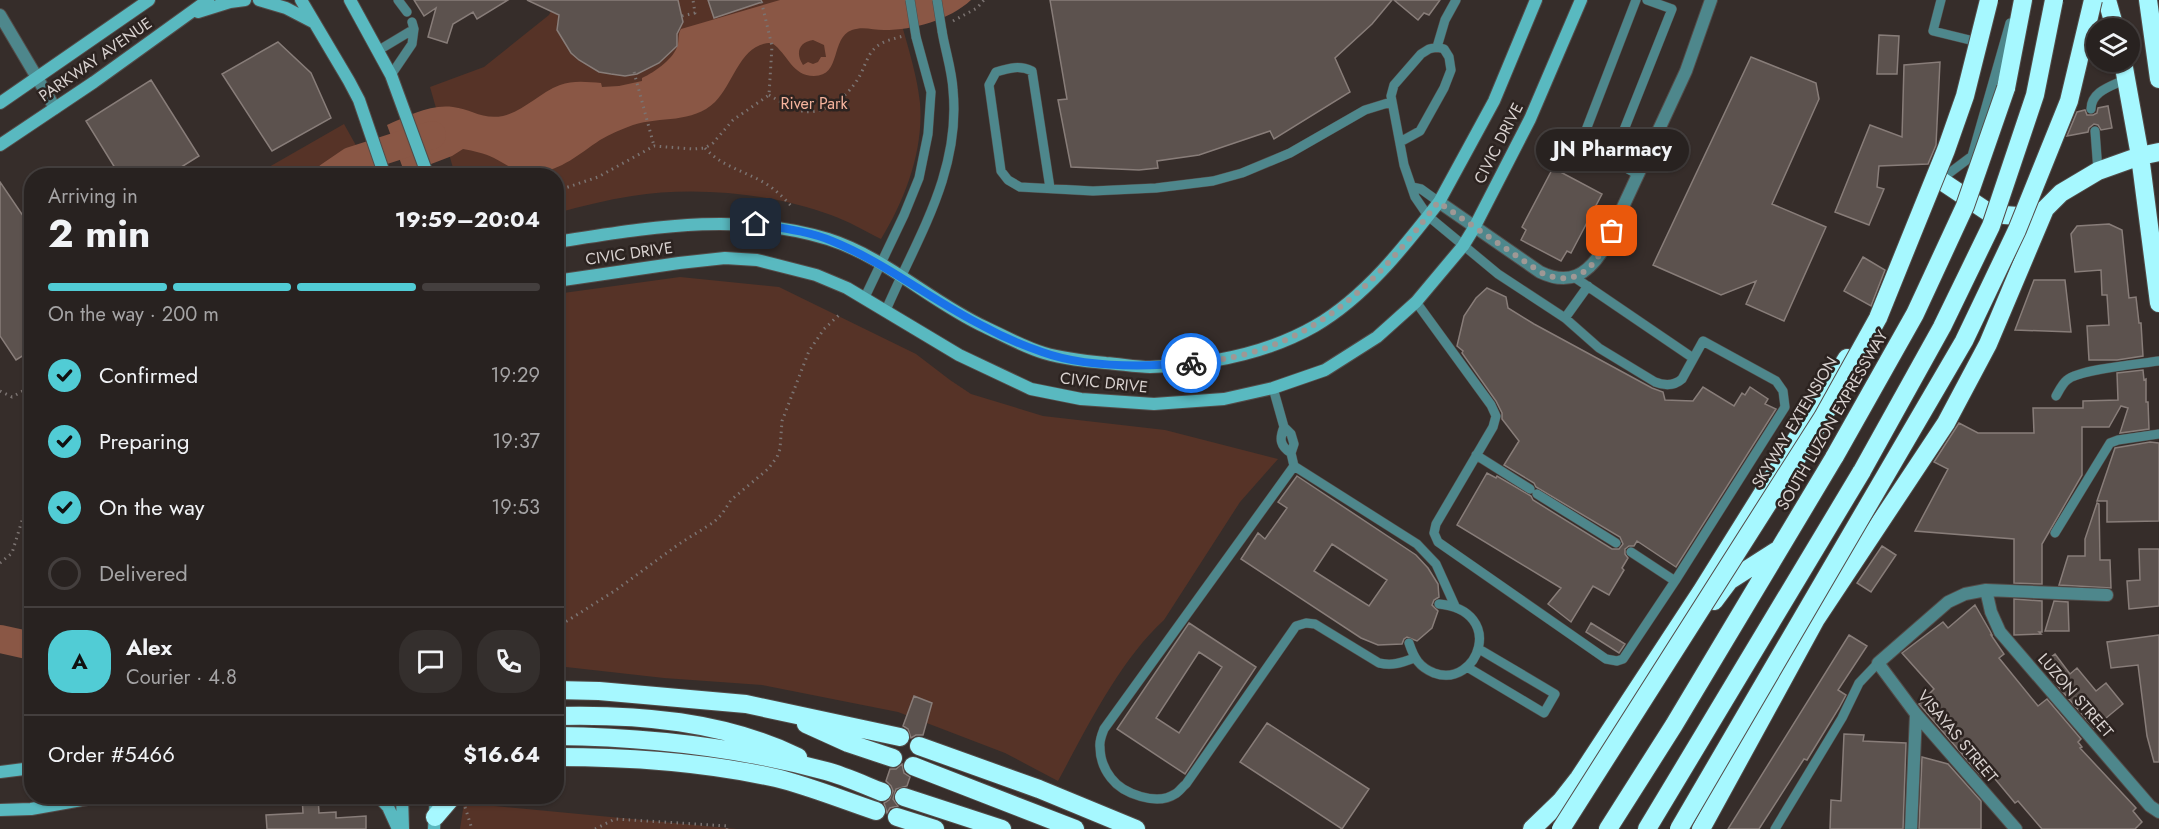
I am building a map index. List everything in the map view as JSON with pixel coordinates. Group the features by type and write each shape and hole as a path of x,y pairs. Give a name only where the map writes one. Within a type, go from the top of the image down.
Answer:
{"highway":[{"name":"SKYWAY EXTENSION","path":"1561,829 1822,417 1878,318 1946,150 1965,96 1989,0"},
{"path":"1532,829 1561,801 1579,778 1701,592 1887,293 1940,180 1970,98 1996,0"},
{"name":"SOUTH LUZON EXPRESSWAY","path":"1608,829 1674,725 1780,549 1916,314 1965,206 2006,88 2023,0"},
{"path":"1647,829 1862,471 1942,327 1991,226 2035,95 2054,0"},
{"path":"1679,829 1964,341 2017,230 2069,101 2093,0"},
{"path":"2108,0 2112,18"},
{"path":"2148,0 2157,44 2159,79"},
{"path":"2124,72 2140,156 2159,303"},
{"path":"1940,180 1991,214 2031,217 2045,209 2061,193 2098,171 2140,156 2159,152"},
{"path":"1701,829 1816,619 1947,423 1988,344 2045,209"},
{"path":"1568,829 1696,626 1729,581 1780,549"},
{"path":"564,690 746,704 900,737"},
{"path":"768,708 848,743 893,758"},
{"path":"564,716 603,715 679,721 773,745 828,772 882,792"},
{"path":"564,736 680,742 737,751 828,772"},
{"path":"919,746 1039,789 1136,829"},
{"path":"564,757 608,757 700,765 777,778 876,811"},
{"path":"913,766 1075,829"},
{"path":"904,797 1002,829"},
{"path":"434,823 454,804"},
{"path":"897,817 934,829"}],"main road":[{"name":"PARKWAY AVENUE","path":"0,103 149,0"},
{"name":"PARKWAY AVENUE","path":"0,145 208,0"},
{"path":"178,21 209,8 245,0"},
{"path":"259,0 286,8 315,23"},
{"path":"301,0 349,81 382,168"},
{"path":"350,0 394,80 426,168"},
{"name":"CIVIC DRIVE","path":"564,241 672,225 756,224 791,229 830,240 880,264 983,326 1043,352 1080,361 1148,367 1206,362 1266,348 1315,326 1354,297 1392,259 1428,216 1494,101 1536,0"},
{"name":"CIVIC DRIVE","path":"564,280 725,258 756,260 816,275 865,297 959,356 1031,389 1081,399 1154,404 1224,399 1273,388 1325,370 1377,337 1416,302 1463,246 1530,119 1581,0"},
{"path":"0,772 24,769"},
{"path":"0,810 32,809 60,804"},
{"path":"385,804 398,829"},
{"path":"402,804 403,829"},
{"path":"434,823 435,804"}],"street":[{"path":"1438,202 1540,272 1562,280 1574,277 1596,261 1604,250 1686,71 1711,0"},
{"path":"0,15 55,108"},
{"path":"1878,663 1948,602 1965,594 1986,590 2107,595"},
{"name":"LUZON STREET","path":"1986,590 1990,612 2000,632 2150,806 2159,812"},
{"name":"VISAYAS STREET","path":"1878,663 1916,714 2016,829"},
{"path":"1911,829 1916,714"}],"lane":[{"path":"398,0 407,12"},
{"path":"865,297 904,216 919,178 928,134 931,92 913,35 910,0"},
{"path":"886,310 943,185 953,137 954,89 937,0"},
{"path":"1437,47 1445,20 1456,0"},
{"path":"1636,0 1581,143 1637,174"},
{"path":"1612,160 1672,9 1647,0"},
{"path":"1941,0 1933,31 1985,44"},
{"path":"1940,180 1972,156 2015,0"},
{"path":"379,50 413,25 412,44 394,80"},
{"path":"1400,142 1420,131 1451,70 1449,57 1444,49 1437,47 1421,54 1394,85 1391,102 1404,165 1415,197 1428,216 1498,274 1565,318 1599,348 1662,385 1677,383 1682,379 1703,341 1776,381 1783,391 1785,407 1626,657 1617,661 1606,659 1438,542 1434,533 1436,524 1493,427 1495,411 1416,302"},
{"path":"1050,188 1032,71 1016,67 996,72 989,86 1001,171 1008,180 1020,187 1093,191 1213,181 1242,173 1290,153 1365,110 1391,102"},
{"path":"2091,109 2091,103 2098,93 2122,72"},
{"path":"2095,131 2098,171"},
{"path":"1412,187 1421,189 1438,202"},
{"path":"1574,277 1693,358"},
{"path":"1565,318 1588,286"},
{"path":"2056,396 2064,383 2073,377 2114,367 2159,361"},
{"path":"1273,388 1284,427 1280,437 1283,447 1291,453 1294,466 1417,544 1436,564 1455,606"},
{"path":"2055,533 2110,443 2159,434"},
{"path":"1476,455 1616,543"},
{"path":"1294,466 1104,729 1099,745 1102,763 1111,779 1126,790 1142,797 1158,799 1174,795 1186,784 1296,626 1306,623 1315,624 1379,663 1400,664 1414,658"},
{"path":"1631,552 1676,580"},
{"path":"1409,643 1414,658 1424,669 1440,675 1453,674 1467,667 1474,659 1479,649 1480,637 1475,622 1465,611 1455,606 1439,604"},
{"path":"1467,667 1544,713 1555,694 1479,649"},
{"path":"1775,829 1842,718 1859,683 1878,663"}],"path":[{"path":"682,16 695,13 693,0"},
{"path":"951,21 977,8 984,0"},
{"path":"761,2 772,46 769,95"},
{"path":"769,95 806,112 825,108 841,99 855,84 872,50 887,41 913,35"},
{"path":"634,72 654,146"},
{"path":"564,188 598,177 654,146 705,148 713,143 733,120 769,95"},
{"path":"705,148 722,162 766,184 793,208"},
{"path":"564,623 714,522 731,500 768,469 780,449 782,421 809,351 824,328 839,315"},
{"path":"0,391 12,397 24,390"},
{"path":"0,563 12,553 24,514"},
{"path":"460,804 472,829"},
{"path":"594,829 615,819 728,826 727,829"}],"green space":[{"name":"River Park","path":"556,0 895,0 916,78 920,103 919,139 905,191 881,239 850,223 808,207 784,201 733,194 656,193 613,199 564,211 564,168 453,168 430,87 484,67 549,15"},
{"path":"344,124 358,149 325,168 267,168"},
{"path":"680,277 779,287 916,354 971,394 1043,416 1165,430 1278,459 1240,502 1164,620 1148,636 1119,675 1092,718 1058,781 1005,753 898,712 762,685 664,678 564,667 564,293"},
{"path":"464,804 474,804 737,829 460,829"}],"shaded area":[{"path":"780,0 971,0 942,18 919,26 895,30 864,28 852,30 845,34 829,70 814,76 800,72 772,43 761,44 745,56 722,94 706,109 686,117 644,122 629,127 600,140 556,168 512,168 494,158 463,149 452,156 421,168 403,168 387,125 436,107 459,108 489,117 503,116 511,114 552,88 565,83 601,83 602,87 642,81 642,78 658,68 673,54 678,44 681,29","holes":["813,40 824,45 826,57 821,57 813,64 808,62 803,65 799,52 804,43"]}],"building":[{"path":"414,0 508,0 477,19 473,12 453,24 447,43 428,37 436,8 424,16"},
{"path":"527,0 678,0 683,22 677,34 677,46 659,63 637,74 625,76 599,72 579,60 571,53 557,30 559,15"},
{"path":"708,0 761,0 762,2 714,18"},
{"path":"1050,0 1392,0 1372,24 1335,58 1350,92 1274,139 1270,131 1199,155 1157,161 1158,168 1139,170 1071,167 1058,100 1067,99"},
{"path":"1394,0 1440,0 1429,15 1424,13 1418,20"},
{"path":"1879,35 1899,36 1897,74 1877,74"},
{"path":"278,42 311,73 331,118 272,151 222,74"},
{"path":"1751,57 1816,83 1819,99 1772,204 1826,227 1784,321 1746,304 1756,281 1721,295 1653,265"},
{"path":"1940,62 1936,145 1928,164 1879,166 1877,187 1884,189 1869,225 1835,212 1870,125 1902,137 1904,65"},
{"path":"151,80 199,156 180,168 115,168 86,121"},
{"path":"2108,106 2112,128 2101,130 2098,125 2094,124 2088,132 2067,136 2077,112 2085,110 2087,115 2093,115 2097,113 2098,108"},
{"path":"1553,168 1602,194 1571,253 1567,251 1561,261 1521,240 1526,230 1522,227"},
{"path":"0,182 24,217 24,355 16,360 0,336"},
{"path":"2109,224 2122,230 2129,298 2136,297 2139,323 2141,323 2143,356 2117,360 2089,360 2087,326 2109,325 2107,295 2102,295 2101,270 2075,272 2071,234 2077,226"},
{"path":"1863,257 1885,270 1871,306 1844,291"},
{"path":"2034,280 2065,280 2071,332 2015,330"},
{"path":"1487,288 1506,297 1508,308 1663,392 1665,400 1693,401 1703,387 1734,406 1742,393 1745,395 1750,387 1768,399 1765,404 1776,409 1676,567 1637,541 1634,546 1625,549 1628,558 1622,568 1624,570 1609,595 1593,586 1571,622 1548,604 1561,588 1457,525 1487,473 1496,478 1497,476 1531,496 1533,500 1612,549 1619,549 1623,544 1620,537 1536,487 1534,483 1504,465 1519,441 1502,419 1502,413 1496,401 1462,353 1463,351 1457,346 1464,316 1476,298"},
{"path":"2143,370 2144,380 2146,379 2149,429 2120,433 2128,408 2121,406 2109,427 2082,427 2082,475 2042,544 2042,584 2014,583 2014,539 1915,531 1948,469 1934,462 1959,423 1978,433 2034,433 2033,408 2083,408 2083,401 2118,400 2117,373"},
{"path":"2150,442 2159,443 2159,521 2107,522 2107,501 2097,501 2115,448"},
{"path":"1297,476 1416,555 1438,584 1439,597 1432,605 1438,611 1432,628 1417,641 1407,637 1402,644 1378,645 1361,638 1241,559 1258,533 1265,539 1287,508 1278,502","holes":["1332,544 1387,580 1369,606 1314,571"]},
{"path":"2097,503 2099,504 2100,560 2110,560 2111,588 2059,585 2068,556 2085,556 2085,539"},
{"path":"1882,546 1896,555 1871,592 1857,583"},
{"path":"2139,549 2159,549 2159,606 2129,609 2127,581 2140,580"},
{"path":"2014,599 2042,601 2042,632 2039,632 2041,634 2014,635"},
{"path":"2054,601 2068,602 2069,631 2045,631"},
{"path":"1975,605 2004,654 1999,658 2038,706 2047,699 2081,739 2078,742 2082,747 2080,748 2136,808 2133,811 2142,822 2135,829 2042,829 2018,801 2015,803 1981,762 1981,776 1919,704 1934,689 1902,653 1943,622 1948,628"},
{"path":"1189,623 1256,667 1185,774 1117,729","holes":["1199,652 1222,667 1179,733 1156,718"]},
{"path":"1591,623 1625,644 1619,653 1586,632"},
{"path":"1849,635 1867,646 1838,690 1846,695 1807,760 1804,759 1759,829 1728,829"},
{"path":"2159,635 2159,762 2154,762 2147,736 2138,665 2111,668 2107,642"},
{"path":"2055,654 2070,674 2077,668 2096,691 2106,683 2123,704 2094,728 2057,685 2043,663"},
{"path":"914,696 932,703 923,735 911,738 908,729 903,726"},
{"path":"1267,723 1369,789 1342,829 1240,762"},
{"path":"1844,734 1864,735 1863,741 1906,743 1903,829 1830,829 1831,800 1841,801"},
{"path":"1922,757 1948,764 1981,801 1981,829 1919,829"},
{"path":"902,764 904,773 910,777 907,786 896,789 893,799 898,806 890,808 887,813 884,803 889,800 893,791 886,781 890,769 896,769"},
{"path":"302,804 318,804 319,813 336,812 336,818 366,816 366,829 267,829 266,815 303,813"}],"waterway":[{"path":"341,168 351,161 432,135"},
{"path":"0,639 24,644"}],"way so far":[{"path":"1191,363 1206,362 1266,348 1315,326 1354,297 1392,259 1438,202 1540,272 1562,280 1574,277 1596,261 1604,250 1612,231"}],"place":[{"name":"JN Pharmacy","path":"1612,231"}],"route":[{"path":"756,224 791,229 830,240 880,264 983,326 1043,352 1080,361 1148,367 1191,363"}]}
